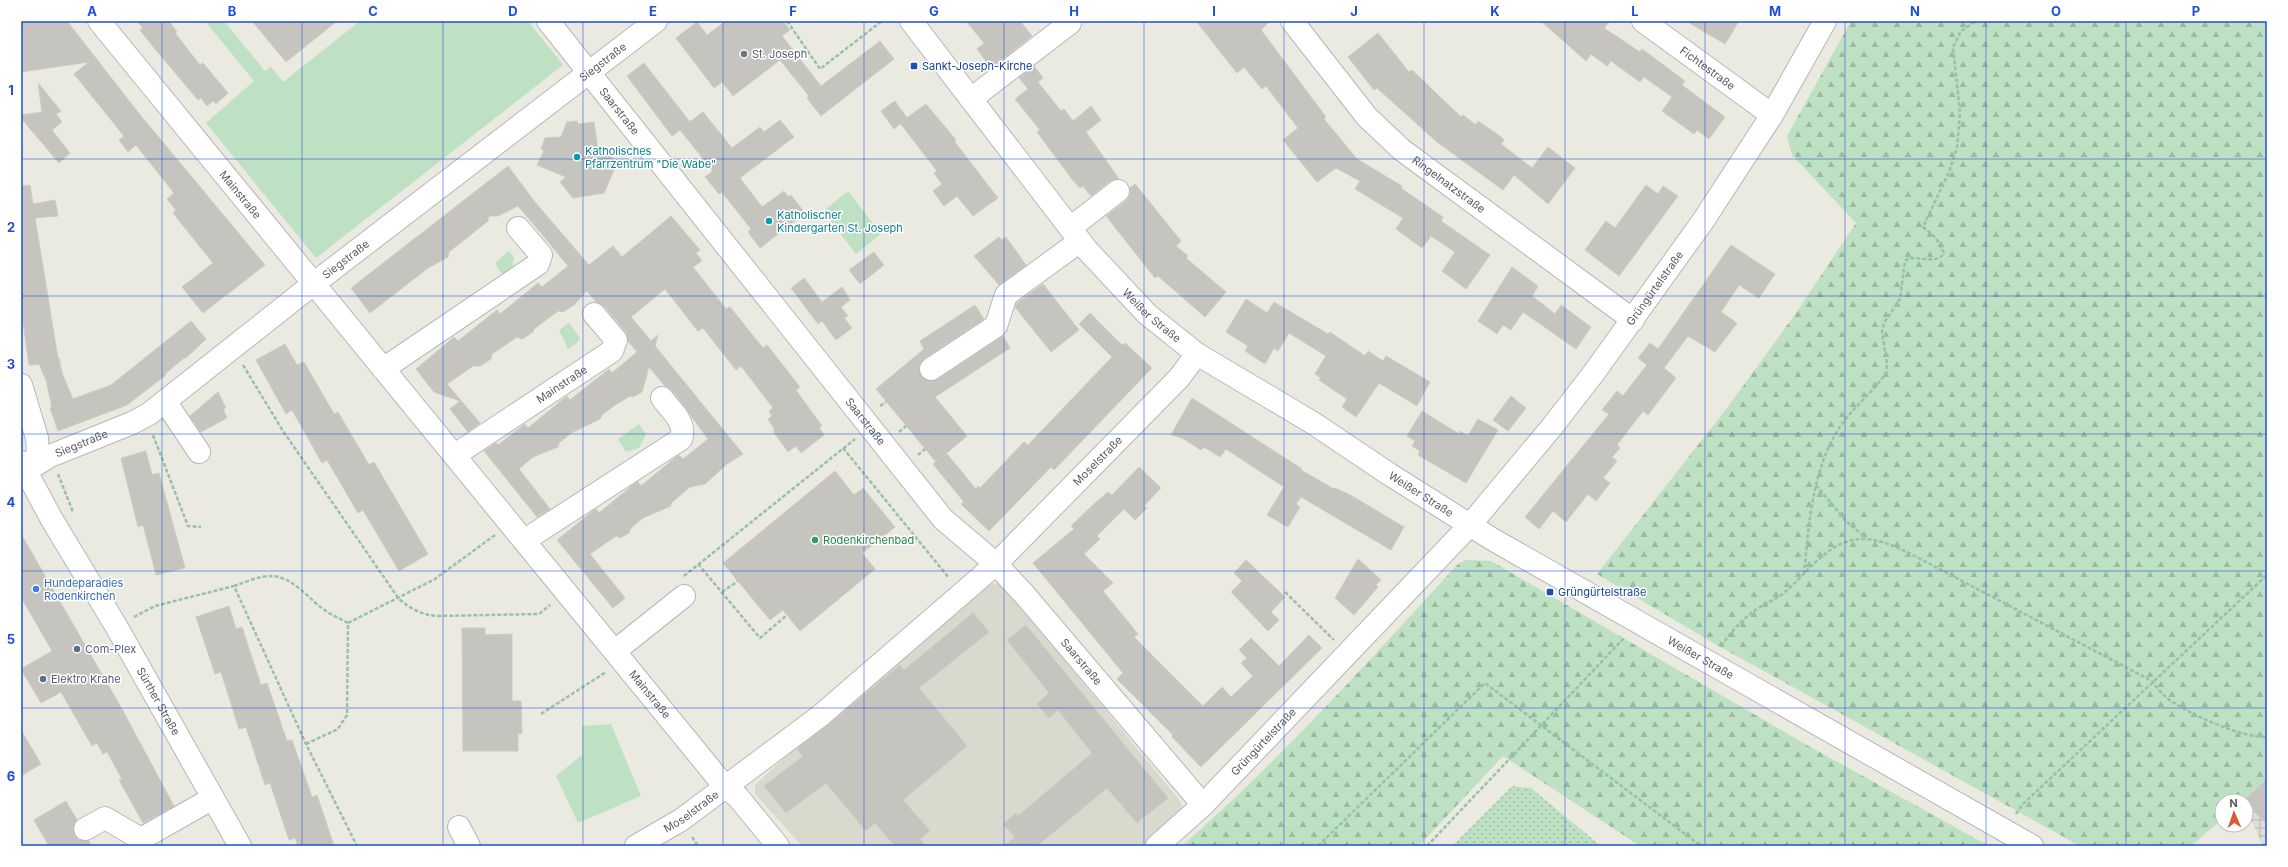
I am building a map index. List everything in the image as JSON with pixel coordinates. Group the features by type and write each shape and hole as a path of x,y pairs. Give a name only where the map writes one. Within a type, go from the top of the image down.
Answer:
{"street":[{"name":"Mainstraße","path":"99,21 312,285 525,540 725,787 738,797 778,846"},
{"name":"Saarstraße","path":"548,21 943,519 996,564 1024,594 1203,805"},
{"name":"Siegstraße","path":"23,469 50,456 144,417 312,285 589,74 656,21"},
{"name":"Weißer Straße","path":"911,21 1075,234 1147,314 1197,354 1312,423 1470,525 2032,846"},
{"path":"971,99 1070,23 1068,21"},
{"name":"Ringelnatzstraße","path":"1292,21 1367,117 1402,150 1633,320"},
{"name":"Fichtestraße","path":"1643,21 1772,115"},
{"name":"Grüngürtelstraße","path":"1158,846 1203,805 1470,525 1556,422 1633,320 1703,222 1772,115 1825,21"},
{"path":"931,369 996,326 1006,295 1075,234 1118,191"},
{"path":"383,369 538,264 541,255 518,228"},
{"name":"Mainstraße","path":"454,455 612,351 616,340 594,314"},
{"name":"Moselstraße","path":"636,846 681,820 820,716 962,594 996,564 1179,378 1197,354"},
{"path":"21,385 37,438 38,454 23,469"},
{"path":"525,540 681,439 683,424 662,398"},
{"path":"165,401 199,452"},
{"name":"Sürther Straße","path":"23,469 116,626 240,846"},
{"path":"619,656 683,587"},
{"path":"85,829 105,818 141,839 213,798"}],"path":[{"path":"787,21 820,69 882,21"},
{"path":"1804,574 1816,485 1828,450 1844,422 1886,373 1887,364 1882,332 1884,323 1900,299 1905,261 1910,258 1936,260 1942,258 1944,253 1936,238 1923,227 1949,172 1957,148 1960,114 1953,47 1961,31 1976,21"},
{"path":"235,346 240,360 283,432 398,599 411,609 422,614 436,616 539,614 567,592"},
{"path":"144,417 149,426 188,526 200,527"},
{"path":"683,587 698,564 870,427"},
{"path":"843,448 962,594"},
{"path":"1816,485 1846,521 1866,538"},
{"path":"348,623 435,579 511,523"},
{"path":"1708,662 1733,628 1756,610 1784,593 1823,557 1841,544 1866,538 1883,541 1907,552 2152,681 2167,698 2207,720 2231,730 2267,737"},
{"path":"698,564 760,638 787,615"},
{"path":"2004,831 2023,804 2152,681 2267,575"},
{"path":"116,626 155,606 272,576 292,583 326,611 348,623"},
{"path":"722,592 738,581"},
{"path":"234,586 306,744 357,846"},
{"path":"1285,592 1348,653"},
{"path":"1427,846 1639,622"},
{"path":"306,744 338,729 347,715 348,623"},
{"path":"541,714 619,656"},
{"path":"1318,846 1485,683 1542,724 1701,846"}],"shaded area":[{"path":"996,583 1004,586 1181,802 1183,814 1144,846 802,846 755,794 755,785 794,749 901,661 988,584"},
{"path":"2267,778 2267,846 2263,846 2254,826 2254,793 2250,793"}],"green space":[{"path":"205,21 224,21 265,71 271,67 283,82 360,21 528,21 563,65 316,258 206,123 254,81"},
{"path":"1851,21 2267,21 2267,778 2251,793 2214,793 2214,826 2191,846 2080,846 1715,644 1597,574 1730,404 1796,313 1856,223 1792,155 1787,136"},
{"path":"848,191 881,234 856,254 823,211"},
{"path":"509,251 514,257 512,270 503,276 495,263"},
{"path":"569,323 580,338 577,343 568,349 559,330"},
{"path":"639,424 646,434 639,448 626,452 618,439"},
{"path":"1466,560 1491,561 1800,741 1989,846 1640,846 1503,756 1419,846 1182,846 1219,813 1324,709 1458,564"},
{"path":"611,724 641,796 578,823 556,776 582,755 582,726"},
{"path":"1512,786 1531,788 1601,846 1452,846"}],"building":[{"path":"21,21 67,21 137,111 265,265 203,313 182,287 213,263 173,213 176,210 167,199 174,193 136,145 128,152 119,140 124,136 74,74 89,62 21,72"},
{"path":"137,21 169,21 177,32 175,33 200,65 203,63 228,93 216,104 213,101 207,106 201,98 198,100 140,30 143,28"},
{"path":"252,21 337,21 286,62"},
{"path":"726,21 783,21 790,30 782,36 821,86 880,41 894,59 821,116 807,98 809,96 780,60 733,96 722,82 714,88 676,38 697,22 707,35"},
{"path":"966,21 1020,21 1032,36 991,68 977,49 984,43"},
{"path":"1196,21 1270,21 1261,30 1326,117 1324,119 1357,159 1402,186 1401,188 1443,217 1441,221 1490,255 1466,289 1442,271 1455,252 1431,236 1422,248 1396,229 1403,218 1355,189 1360,181 1336,168 1317,182 1283,140 1298,128 1266,86 1262,89 1244,67 1237,73"},
{"path":"1541,21 1610,21 1604,28 1640,52 1642,49 1685,81 1682,85 1725,117 1709,139 1697,130 1694,134 1662,111 1672,97 1644,77 1640,82 1611,61 1607,66 1591,54 1586,61"},
{"path":"1686,21 1739,21 1725,44"},
{"path":"1378,33 1409,72 1412,70 1461,117 1463,115 1476,125 1478,121 1497,134 1504,140 1501,144 1532,168 1548,147 1575,168 1548,204 1514,175 1503,190 1437,142 1377,88 1374,90 1348,57"},
{"path":"644,63 690,122 703,112 732,148 760,127 764,132 780,120 794,137 740,178 762,207 784,191 788,197 791,195 805,213 760,248 748,232 751,229 722,192 719,194 705,177 713,171 680,130 672,136 627,76"},
{"path":"1034,66 1043,78 1038,82 1061,111 1064,109 1073,121 1091,106 1101,120 1086,132 1119,179 1110,181 1091,196 1083,186 1080,188 1072,179 1037,132 1040,130 1015,99 1028,89 1019,78"},
{"path":"38,83 61,111 56,114 62,122 52,130 70,153 59,163 21,118 21,115 42,112"},
{"path":"895,101 907,118 894,129 881,111"},
{"path":"926,104 956,140 954,141 998,198 973,216 957,196 944,206 933,191 942,184 934,173 937,171 900,123"},
{"name":"Katholisches Pfarrzentrum \"Die Wabe\"","path":"577,121 578,124 594,122 598,151 606,150 617,163 604,193 573,198 560,182 566,177 537,165 544,151 541,149 545,138 561,137 567,122"},
{"path":"508,166 535,202 589,265 613,246 622,257 671,216 700,250 696,253 702,261 693,267 726,309 730,307 763,348 767,345 800,387 796,390 822,426 819,428 824,435 801,453 796,446 788,452 773,431 775,430 768,419 772,416 769,411 773,408 741,366 736,370 703,328 698,331 665,289 631,317 651,341 658,335 655,346 743,454 727,464 705,484 690,487 671,503 671,506 643,518 631,528 629,533 620,538 616,536 590,554 625,598 613,608 557,540 593,511 596,509 599,513 634,484 638,482 641,486 676,457 679,455 683,459 708,439 672,390 665,386 649,367 642,392 633,397 630,396 615,405 602,415 600,419 571,433 559,443 558,447 533,457 519,469 550,509 537,517 484,451 496,443 498,445 525,424 528,428 567,396 570,400 609,369 612,373 637,352 628,341 626,332 604,306 596,302 587,291 574,305 563,312 558,311 534,329 533,332 522,339 517,337 492,354 491,359 480,366 473,366 447,384 480,423 468,432 450,409 460,401 434,392 416,369 454,337 458,341 497,310 500,314 538,283 542,287 568,266 518,206 498,216 489,216 488,221 449,252 448,257 428,268 370,313 351,288"},
{"path":"1135,184 1181,241 1176,246 1188,256 1186,258 1226,292 1205,317 1158,276 1155,278 1106,216 1126,201 1130,195 1130,188"},
{"path":"30,185 33,204 55,200 58,216 35,218 58,358 62,373 73,399 111,385 191,321 206,339 186,358 184,358 165,374 166,375 127,405 58,431 50,408 52,407 46,380 39,364 29,365 23,322 21,323 21,186"},
{"path":"1646,185 1658,194 1663,186 1678,196 1619,276 1585,250 1606,221 1615,228"},
{"path":"999,237 1002,240 1006,237 1026,265 999,285 974,256"},
{"path":"1731,245 1775,274 1759,298 1739,285 1721,312 1737,323 1715,352 1688,336 1664,368 1676,378 1648,415 1643,411 1617,445 1620,448 1612,457 1617,461 1603,478 1610,483 1596,501 1588,494 1566,522 1553,511 1539,529 1525,517 1609,414 1602,410 1617,391 1623,396 1647,365 1638,358 1650,343 1658,349"},
{"path":"874,252 884,265 860,284 849,270"},
{"path":"1512,267 1538,286 1532,296 1555,314 1561,305 1591,327 1576,349 1523,312 1511,330 1503,325 1497,334 1478,321"},
{"path":"804,278 822,302 842,287 850,300 841,307 848,316 844,318 852,328 836,340 822,321 818,324 791,288"},
{"path":"1043,284 1079,330 1051,352 1015,307 1017,303"},
{"path":"1246,299 1267,313 1274,302 1328,334 1330,332 1365,356 1368,351 1383,361 1386,356 1430,382 1417,406 1379,383 1356,417 1342,407 1347,399 1319,380 1321,378 1315,374 1326,356 1289,333 1278,351 1274,348 1265,364 1245,351 1248,346 1226,332"},
{"path":"975,305 984,319 924,359 919,369 921,376 931,381 938,379 1003,336 1010,348 935,397 967,436 936,462 876,389 924,349 920,341"},
{"path":"1090,313 1122,345 1125,343 1152,368 1054,470 1051,467 989,531 961,504 964,502 933,464 947,454 976,489 978,486 980,488 1024,442 1028,445 1112,357 1079,324"},
{"path":"285,344 297,365 304,362 334,414 338,412 369,465 374,462 428,554 399,571 363,510 358,513 327,460 322,463 292,410 286,414 256,360"},
{"path":"218,392 226,408 223,409 227,418 201,432 190,416"},
{"path":"1511,396 1526,408 1508,431 1493,420"},
{"path":"1192,398 1302,469 1301,470 1334,489 1335,488 1352,496 1404,527 1391,550 1301,497 1296,504 1300,507 1288,527 1267,515 1284,487 1226,449 1220,457 1204,447 1201,450 1182,438 1171,435"},
{"path":"1422,411 1459,434 1460,431 1468,436 1478,419 1498,430 1466,483 1418,455 1420,451 1412,446 1415,441 1407,436"},
{"path":"146,451 152,475 159,473 185,568 156,575 143,525 138,527 121,458"},
{"path":"1139,467 1161,488 1144,506 1147,508 1135,520 1124,509 1097,536 1100,539 1084,554 1113,583 1103,591 1138,634 1134,637 1203,706 1222,687 1231,697 1253,676 1241,663 1247,658 1239,650 1251,638 1279,666 1309,635 1322,648 1201,767 1172,737 1173,735 1117,679 1123,673 1033,563 1074,529 1071,526 1094,504 1108,492 1112,495"},
{"name":"Rodenkirchenbad","path":"835,471 854,495 863,488 895,527 862,553 875,569 800,631 783,610 770,620 723,563"},
{"path":"21,534 122,709 174,806 143,823 119,780 122,779 107,752 103,754 97,743 92,746 61,692 41,703 21,669 52,651 21,597"},
{"path":"1358,559 1381,580 1376,585 1378,587 1354,615 1335,598"},
{"path":"1246,560 1285,597 1271,612 1279,620 1268,631 1231,592 1242,581 1234,573"},
{"path":"229,606 236,629 242,627 261,685 267,683 287,741 292,740 312,797 317,795 334,846 298,846 295,838 289,840 270,783 265,785 246,727 239,729 221,672 215,674 196,617"},
{"path":"973,613 989,632 919,688 967,746 903,800 930,831 920,839 926,846 895,846 875,823 866,831 826,783 786,813 764,786 803,756 797,749 900,665 904,670"},
{"path":"1026,625 1168,798 1137,823 1107,788 1037,846 1004,846 1015,837 1003,824 1016,813 1018,816 1092,753 1058,710 1049,718 1037,704 1049,693 1007,640"},
{"path":"462,628 485,628 485,635 512,634 512,701 521,701 522,733 518,734 518,751 463,751"},
{"path":"21,730 41,764 21,776"},
{"path":"2267,779 2267,824 2254,812 2254,793 2252,793"},
{"path":"66,801 77,820 73,828 74,835 79,840 89,841 92,846 49,846 34,820"}],"place":[{"name":"St. Joseph","path":"744,54"},
{"name":"Sankt-Joseph-Kirche","path":"914,66"},
{"name":"Katholisches Pfarrzentrum \"Die Wabe\"","path":"577,157"},
{"name":"Katholischer Kindergarten St. Joseph","path":"769,221"},
{"name":"Rodenkirchenbad","path":"815,540"},
{"name":"Hundeparadies Rodenkirchen","path":"36,589"},
{"name":"Grüngürtelstraße","path":"1550,592"},
{"name":"Com-Plex","path":"77,649"},
{"name":"Elektro Krahe","path":"43,679"}]}
